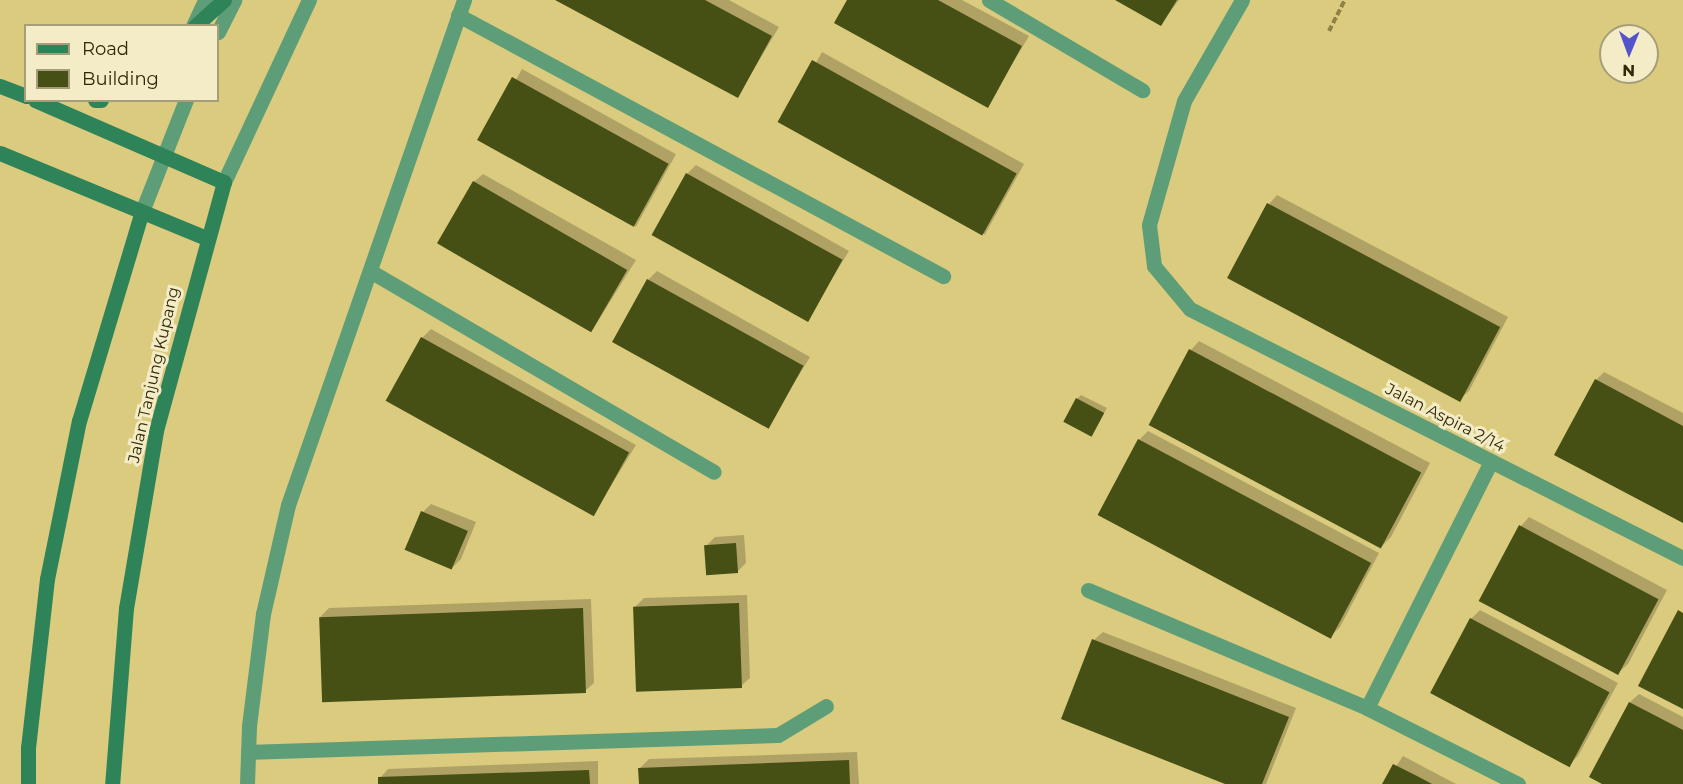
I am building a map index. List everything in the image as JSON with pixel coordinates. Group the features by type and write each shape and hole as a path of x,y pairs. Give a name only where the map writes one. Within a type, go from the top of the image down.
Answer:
{"main road":[{"path":"196,24 224,0"},
{"path":"0,80 24,85"},
{"path":"0,86 24,95"},
{"path":"40,102 224,182"},
{"path":"0,153 141,214 206,238"},
{"name":"Jalan Tanjung Kupang","path":"112,784 126,608 156,431 206,238 224,182"},
{"path":"27,784 47,579 60,511 79,421 141,214"}],"street":[{"path":"195,24 205,0"},
{"path":"219,30 234,0"},
{"path":"224,182 309,0"},
{"path":"247,784 248,752 263,614 288,505 464,0"},
{"path":"989,0 1142,90"},
{"name":"Jalan Aspira 2/14","path":"1242,0 1184,101 1149,225 1154,266 1190,309 1683,558"},
{"path":"458,15 943,276"},
{"path":"141,214 185,102"},
{"path":"370,272 714,472"},
{"path":"1367,708 1491,461"},
{"path":"1088,590 1367,708 1518,784"},
{"path":"248,752 778,735 826,706"}],"path":[{"path":"1329,31 1345,0"}],"building":[{"path":"555,0 705,0 772,36 738,98"},
{"path":"847,0 938,0 1022,46 988,108 834,23"},
{"path":"1115,0 1177,0 1161,26"},
{"path":"812,60 1017,173 982,236 778,122"},
{"path":"512,77 669,164 634,227 477,140"},
{"path":"686,173 843,260 808,322 652,235"},
{"path":"473,181 627,270 591,332 437,243"},
{"path":"1267,203 1500,327 1460,402 1227,278"},
{"path":"647,279 804,366 769,429 612,342"},
{"path":"421,337 629,452 594,516 386,401"},
{"path":"1189,349 1421,472 1381,548 1149,425"},
{"path":"1595,379 1683,426 1683,523 1554,455"},
{"path":"1076,398 1104,413 1092,437 1063,422"},
{"path":"1138,439 1371,563 1331,639 1098,515"},
{"path":"421,511 468,531 452,570 405,550"},
{"path":"1519,525 1659,599 1618,675 1479,601"},
{"path":"736,543 738,573 706,575 704,545"},
{"path":"739,603 742,688 636,692 633,607"},
{"path":"583,608 586,693 322,702 319,617"},
{"path":"1678,610 1683,613 1683,709 1638,686"},
{"path":"1470,618 1610,692 1570,767 1430,693"},
{"path":"1092,639 1289,717 1262,784 1225,784 1061,719"},
{"path":"1629,702 1683,730 1683,784 1602,784 1589,777"},
{"path":"849,760 850,784 639,784 638,768"},
{"path":"1393,764 1417,776 1432,784 1382,784"},
{"path":"589,770 590,784 378,784 378,777"}]}
